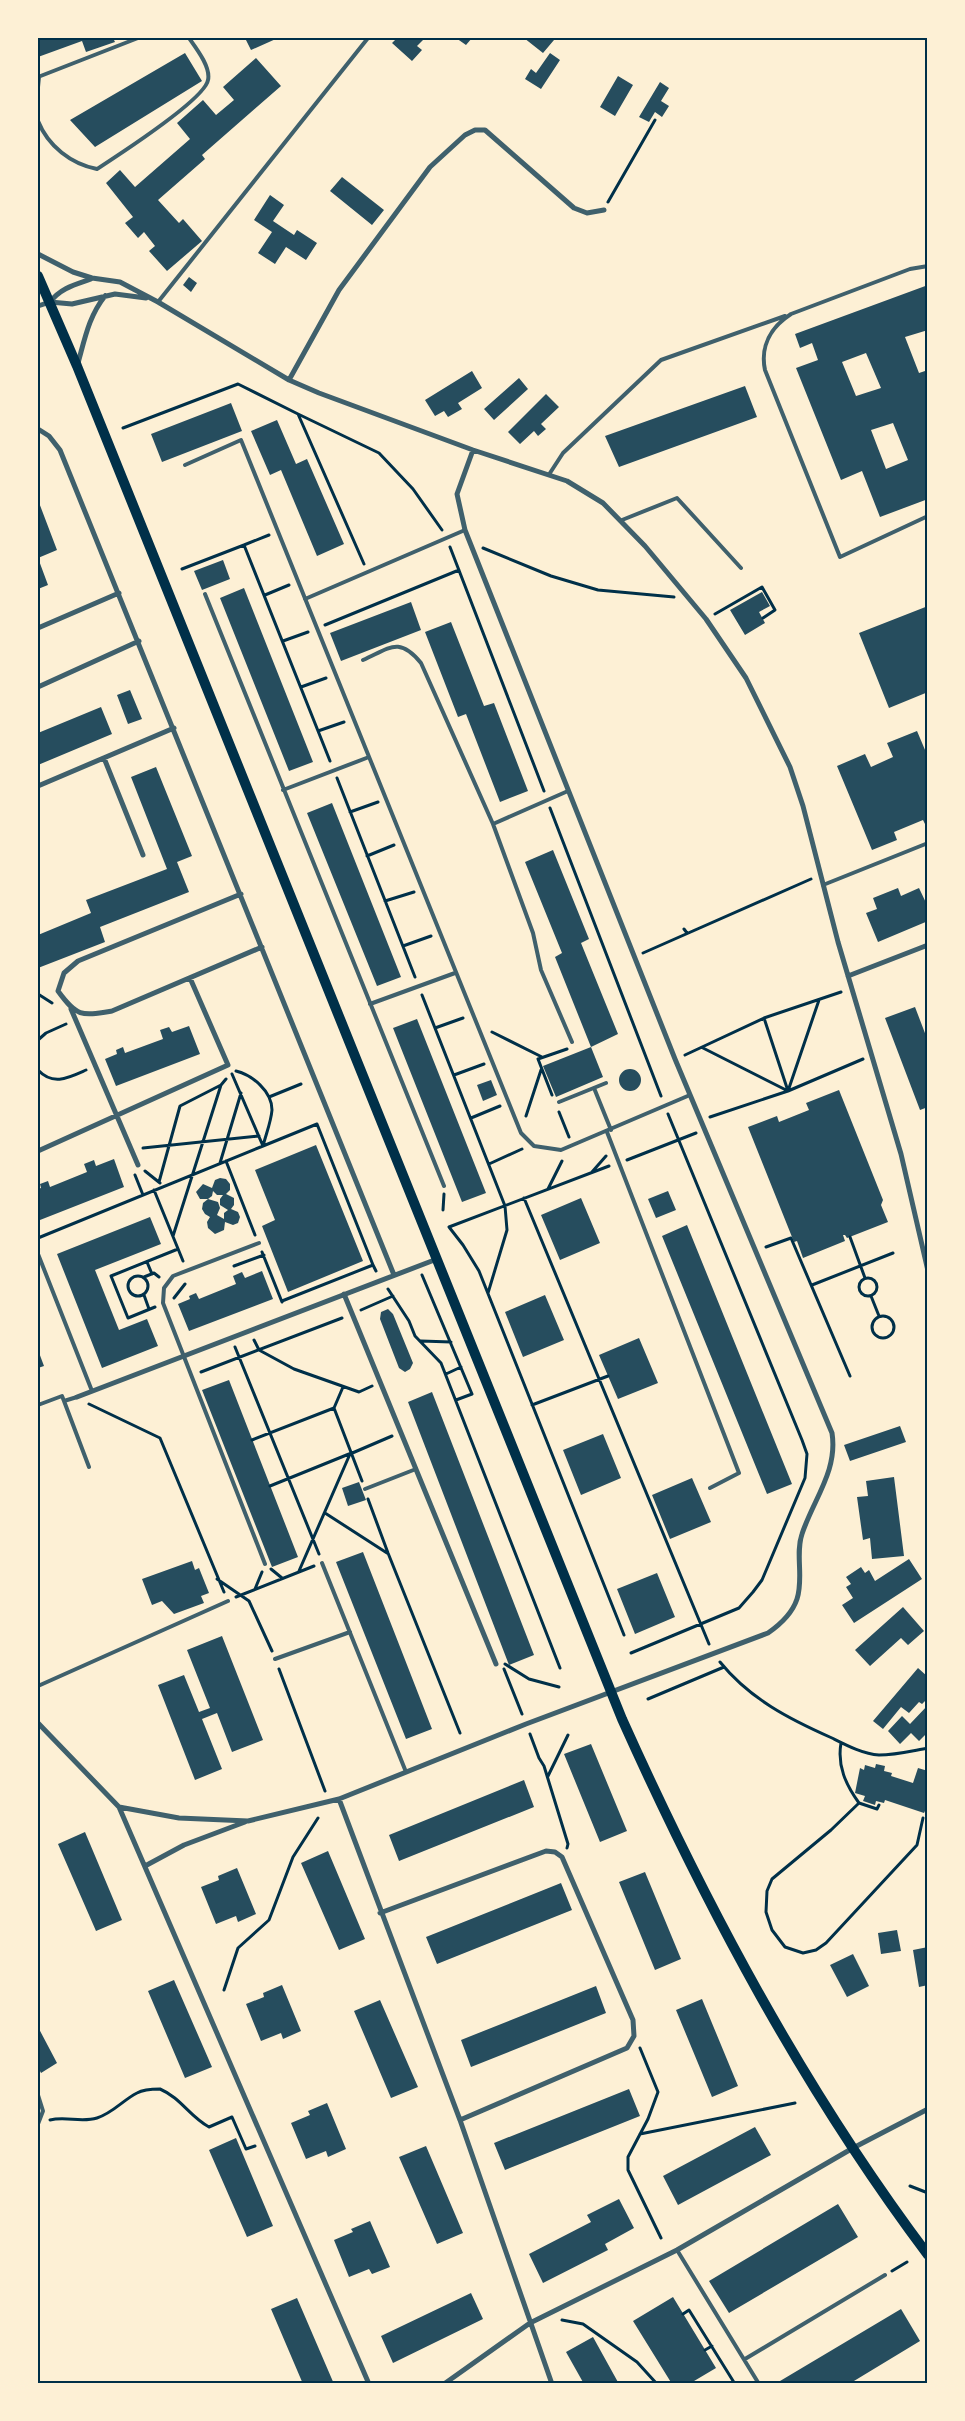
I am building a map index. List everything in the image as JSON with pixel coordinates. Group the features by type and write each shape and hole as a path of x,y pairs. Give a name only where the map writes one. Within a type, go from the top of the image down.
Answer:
{"main road":[{"path":"38,276 78,366 612,1692 669,1824 722,1926 786,2042 853,2148 928,2255"}],"street":[{"path":"289,380 339,290 430,167 465,135 475,130 485,130 574,208 587,213 604,210"},
{"path":"38,254 66,270 92,278 120,282 158,302 289,380 473,450 550,473 584,490 603,503 622,520 706,619 746,678 779,743 803,806 848,976 901,1154 928,1271"},
{"path":"50,302 58,292 92,278"},
{"path":"38,306 50,302 72,304 106,295 128,295 152,299"},
{"path":"78,366 89,320 106,295"},
{"path":"38,430 49,436 60,450 139,641 394,1275"},
{"path":"145,1866 184,1845 248,1821 339,1799 526,1724 768,1633 780,1625 790,1614 798,1598 801,1535 829,1471 834,1444 826,1420 675,1059 465,530 457,494 473,450"},
{"path":"38,628 119,593"},
{"path":"38,687 139,641"},
{"path":"38,786 174,728"},
{"path":"104,758 142,855"},
{"path":"138,1165 71,1010 58,991 64,973 78,961 241,894"},
{"path":"848,976 928,945"},
{"path":"71,1010 88,1015 112,1011 262,947"},
{"path":"38,1151 228,1065 190,978"},
{"path":"77,1397 437,1258"},
{"path":"344,1294 496,1664"},
{"path":"38,1723 119,1807 370,2384"},
{"path":"339,1799 380,1913 460,2120 552,2384"},
{"path":"119,1807 179,1818 248,1821"},
{"path":"380,1913 546,1851 555,1852 562,1858 633,2020 634,2036 627,2048 460,2120"},
{"path":"444,2384 530,2323 677,2250 853,2148 928,2109"}],"lane":[{"path":"38,87 38,77 138,38"},
{"path":"38,121 41,129 64,156 81,166 97,169 180,110 205,88 209,78 205,66 190,38"},
{"path":"158,302 368,38"},
{"path":"550,473 563,454 661,360 910,269 928,266"},
{"path":"791,314 776,326 769,336 763,353 765,370 840,557 928,516"},
{"path":"185,465 241,440 521,1133 532,1145 552,1150 571,1146 690,1095"},
{"path":"622,520 677,498 741,568"},
{"path":"305,599 465,530"},
{"path":"205,594 444,1186"},
{"path":"363,660 391,647 403,646 412,652 421,663 493,824 533,933 541,970 572,1042"},
{"path":"283,790 369,757"},
{"path":"493,824 568,791"},
{"path":"823,885 928,843"},
{"path":"370,1004 455,973"},
{"path":"559,1102 606,1083"},
{"path":"594,1088 619,1162 739,1473 710,1488"},
{"path":"259,1243 173,1276 164,1288 163,1304 265,1564"},
{"path":"38,1254 92,1391"},
{"path":"38,1405 62,1396 89,1467"},
{"path":"64,1401 77,1397"},
{"path":"365,1489 416,1469"},
{"path":"322,1563 406,1772"},
{"path":"38,1686 228,1601"},
{"path":"275,1659 350,1632"},
{"path":"38,2095 42,2111 39,2123"},
{"path":"677,2250 759,2384"},
{"path":"744,2359 885,2275"}],"path":[{"path":"604,210 655,120"},
{"path":"123,428 238,384 379,453 430,510 446,538 678,1140 807,1454 805,1478 762,1580 739,1608 632,1653"},
{"path":"298,414 367,572"},
{"path":"182,569 278,531"},
{"path":"471,543 551,576 598,590 690,599"},
{"path":"244,545 506,1206 507,1230 488,1293"},
{"path":"283,641 459,570"},
{"path":"265,595 298,581"},
{"path":"706,619 762,587 776,610 763,618"},
{"path":"301,687 336,675"},
{"path":"318,731 353,719"},
{"path":"350,812 385,799"},
{"path":"367,856 402,842"},
{"path":"634,956 821,875"},
{"path":"386,901 421,889"},
{"path":"684,929 686,934"},
{"path":"403,946 439,933"},
{"path":"675,1059 764,1018 852,988"},
{"path":"788,1091 820,999"},
{"path":"435,1028 472,1015"},
{"path":"764,1018 788,1091"},
{"path":"38,1040 46,1033 69,1022"},
{"path":"476,1024 543,1058"},
{"path":"548,1189 571,1146 538,1059 574,1046 572,1042"},
{"path":"702,1048 788,1091"},
{"path":"700,1120 788,1091 873,1055"},
{"path":"454,1075 491,1061"},
{"path":"38,1070 44,1077 56,1080 65,1079 89,1069"},
{"path":"521,1133 542,1069"},
{"path":"237,1070 252,1078 268,1096 272,1108 263,1146 231,1072 237,1070"},
{"path":"160,1182 180,1106 221,1084 173,1236"},
{"path":"268,1096 300,1084"},
{"path":"219,1164 241,1094"},
{"path":"471,1118 508,1104"},
{"path":"38,1238 316,1124 373,1265 282,1301"},
{"path":"624,1636 488,1293 464,1245 449,1227 705,1129"},
{"path":"131,1149 259,1136"},
{"path":"489,1164 532,1145"},
{"path":"590,1174 614,1148"},
{"path":"154,1190 188,1270"},
{"path":"524,1198 713,1654 757,1698 780,1714 841,1743 877,1755 901,1754 928,1748"},
{"path":"850,1237 865,1278"},
{"path":"756,1251 791,1238 850,1376"},
{"path":"163,1304 128,1318 111,1276 178,1249"},
{"path":"812,1285 893,1253"},
{"path":"228,1268 264,1255"},
{"path":"147,1262 152,1274 168,1282"},
{"path":"418,1266 472,1394 456,1400"},
{"path":"144,1295 134,1296 129,1291 128,1284 134,1276 144,1277 152,1274"},
{"path":"144,1277 148,1286 144,1295 149,1309"},
{"path":"871,1277 877,1284 878,1290 871,1296 865,1296 860,1292 859,1285 865,1278 871,1277"},
{"path":"177,1307 174,1298 184,1284 193,1281"},
{"path":"386,1286 421,1341 441,1363 560,1668"},
{"path":"190,1376 352,1314 393,1296"},
{"path":"871,1296 879,1317"},
{"path":"879,1317 890,1318 894,1325 892,1332 887,1337 877,1336 872,1331 873,1321 879,1317"},
{"path":"250,1330 259,1350 294,1369 359,1392 380,1383"},
{"path":"228,1601 322,1563 231,1338"},
{"path":"421,1341 451,1342"},
{"path":"446,1374 461,1368"},
{"path":"532,1405 608,1376"},
{"path":"343,1387 334,1408 388,1554 460,1733"},
{"path":"92,1391 89,1404 160,1438 217,1579 249,1602 275,1659 325,1791"},
{"path":"252,1440 334,1408"},
{"path":"270,1486 400,1433"},
{"path":"299,1572 350,1454"},
{"path":"325,1512 388,1554"},
{"path":"255,1589 265,1564"},
{"path":"559,1687 529,1679 502,1662 547,1776 568,1844 562,1858"},
{"path":"648,1699 724,1667"},
{"path":"547,1776 568,1734"},
{"path":"841,1743 841,1762 849,1791 859,1803 878,1809 879,1805"},
{"path":"859,1803 831,1830 772,1879 766,1891 766,1912 772,1930 785,1947 803,1953 816,1950 826,1944 917,1845 923,1818"},
{"path":"224,1990 238,1948 269,1920 293,1858 318,1818"},
{"path":"634,2036 658,2092 628,2158 628,2170 661,2238"},
{"path":"39,2123 58,2118 82,2121 97,2118 137,2093 160,2089 181,2101 201,2122 209,2127 232,2117 246,2149 255,2146"},
{"path":"639,2134 796,2103"},
{"path":"910,2186 928,2193"},
{"path":"885,2275 907,2262"},
{"path":"683,2314 689,2310 735,2384"},
{"path":"559,2319 583,2324 637,2362 657,2384"},
{"path":"705,2350 712,2346"}],"building":[{"path":"38,38 113,38 115,42 86,52 82,41 38,57"},
{"path":"245,38 278,38 251,50"},
{"path":"397,38 425,38 417,46 422,50 412,61 392,43"},
{"path":"456,38 472,38 466,45"},
{"path":"524,38 552,38 554,40 543,53"},
{"path":"185,53 202,81 95,147 70,120"},
{"path":"550,53 560,60 541,89 525,79 531,69 536,73"},
{"path":"256,58 281,86 202,155 205,159 158,200 179,223 183,219 202,241 167,271 149,251 155,246 144,232 138,238 125,223 133,217 106,183 120,170 135,187 190,139 177,123 203,100 216,115 234,100 223,87"},
{"path":"618,76 633,85 615,116 600,107"},
{"path":"660,82 669,88 661,101 669,106 662,117 655,112 649,122 639,117"},
{"path":"342,177 384,210 372,225 330,191"},
{"path":"270,195 284,205 273,221 294,235 297,230 317,243 306,260 286,247 275,264 258,253 272,232 254,220"},
{"path":"189,277 197,283 191,292 183,285"},
{"path":"928,285 928,330 905,337 919,373 928,370 928,499 880,517 862,471 841,480 796,368 818,360 812,343 800,348 795,334","holes":["866,353 881,388 856,396 842,362","893,423 908,460 886,469 871,430"]},
{"path":"472,371 482,388 458,403 462,409 448,417 444,411 435,416 425,400"},
{"path":"519,378 528,389 494,420 484,409"},
{"path":"745,386 757,417 619,467 605,436"},
{"path":"546,394 559,407 541,424 546,429 538,436 534,431 520,444 508,432"},
{"path":"231,403 242,431 162,462 151,434"},
{"path":"277,420 296,464 307,459 344,544 317,556 281,470 270,475 251,431"},
{"path":"38,500 57,550 38,558"},
{"path":"38,558 48,585 38,589"},
{"path":"223,560 230,579 202,590 194,571"},
{"path":"244,588 313,762 289,771 220,598"},
{"path":"762,592 770,606 759,612 765,623 745,635 730,610"},
{"path":"411,602 421,630 341,661 330,633"},
{"path":"928,606 928,692 889,708 859,633"},
{"path":"451,622 484,706 494,703 528,791 500,802 466,714 458,717 425,632"},
{"path":"130,690 142,719 128,724 117,695"},
{"path":"101,707 112,734 38,765 38,733"},
{"path":"917,731 928,757 928,830 923,820 894,832 897,840 872,850 837,766 865,754 871,767 893,757 887,743"},
{"path":"156,767 192,856 177,862 189,892 100,927 105,942 38,968 38,935 91,913 86,900 167,869 131,777"},
{"path":"332,803 401,977 377,986 307,813"},
{"path":"553,850 589,939 581,943 618,1034 591,1047 555,957 562,953 525,862"},
{"path":"898,888 901,896 919,888 928,907 928,921 878,942 866,913 877,909 873,898"},
{"path":"915,1007 928,1041 928,1107 920,1110 885,1018"},
{"path":"417,1019 486,1193 462,1202 393,1028"},
{"path":"189,1026 200,1054 116,1086 105,1059 117,1054 116,1050 123,1047 125,1053 163,1039 160,1030 169,1027 172,1032"},
{"path":"591,1047 603,1077 556,1097 543,1066"},
{"path":"630,1069 638,1072 641,1080 638,1088 630,1091 622,1088 619,1080 622,1072"},
{"path":"491,1080 497,1095 483,1101 477,1085"},
{"path":"839,1090 883,1200 881,1205 888,1222 847,1238 843,1235 845,1241 803,1258 797,1241 794,1242 748,1127 777,1116 779,1122 809,1110 806,1103"},
{"path":"316,1145 363,1261 288,1292 262,1226 275,1220 255,1170"},
{"path":"114,1159 124,1187 40,1220 38,1213 38,1189 41,1188 40,1184 48,1181 50,1187 87,1172 84,1164 94,1160 96,1166"},
{"path":"220,1178 226,1179 230,1184 230,1190 226,1194 234,1198 234,1205 231,1209 238,1212 240,1217 238,1223 233,1225 225,1222 224,1230 215,1234 208,1228 207,1222 210,1217 202,1209 203,1203 208,1199 200,1199 196,1192 203,1184 212,1188 215,1180","holes":["213,1191 217,1195 223,1195 220,1199 220,1205 228,1210 224,1213 224,1219 217,1215 220,1208 218,1202 208,1199 212,1196"]},
{"path":"668,1191 676,1210 656,1218 648,1199"},
{"path":"581,1198 600,1243 560,1260 541,1215"},
{"path":"150,1217 161,1244 95,1270 119,1330 147,1319 158,1346 102,1368 57,1254"},
{"path":"687,1225 792,1484 767,1494 662,1236"},
{"path":"262,1271 273,1299 189,1331 178,1304 190,1299 189,1296 196,1293 199,1299 236,1284 233,1276 242,1272 245,1278"},
{"path":"545,1295 564,1340 523,1357 505,1312"},
{"path":"388,1309 393,1314 413,1363 410,1369 405,1372 399,1368 380,1319 381,1312"},
{"path":"639,1338 658,1383 618,1399 599,1355"},
{"path":"38,1350 44,1366 38,1368"},
{"path":"229,1380 298,1557 272,1567 202,1390"},
{"path":"432,1392 534,1655 509,1665 408,1402"},
{"path":"900,1426 906,1442 850,1461 844,1445"},
{"path":"603,1434 621,1478 581,1495 563,1450"},
{"path":"894,1477 904,1556 872,1559 870,1538 863,1540 857,1497 868,1496 866,1481"},
{"path":"692,1478 711,1522 670,1539 652,1495"},
{"path":"359,1482 366,1500 348,1506 342,1488"},
{"path":"363,1552 432,1729 406,1739 336,1562"},
{"path":"909,1559 922,1579 854,1623 842,1605 853,1598 846,1587 851,1584 846,1577 861,1567 865,1573 869,1570 875,1581"},
{"path":"192,1561 195,1570 199,1568 209,1593 201,1596 204,1603 174,1614 162,1601 152,1605 142,1579"},
{"path":"657,1573 675,1617 635,1634 617,1589"},
{"path":"903,1607 924,1631 908,1645 901,1638 870,1666 855,1650"},
{"path":"222,1636 263,1740 232,1752 217,1713 202,1719 222,1769 195,1780 158,1685 184,1675 199,1712 210,1708 187,1650"},
{"path":"918,1668 928,1677 928,1698 922,1704 919,1702 909,1713 901,1707 883,1729 873,1721"},
{"path":"928,1705 928,1732 919,1741 911,1733 900,1744 888,1731 902,1716 910,1724"},
{"path":"591,1744 627,1831 600,1842 564,1754"},
{"path":"876,1764 885,1766 884,1771 892,1773 891,1776 913,1783 918,1768 928,1771 928,1811 924,1813 885,1800 884,1803 876,1801 875,1805 863,1801 865,1796 855,1793 860,1768 864,1770 865,1765 875,1768"},
{"path":"524,1780 534,1807 399,1861 389,1835"},
{"path":"85,1832 122,1920 96,1931 58,1844"},
{"path":"328,1851 365,1939 339,1950 301,1863"},
{"path":"237,1868 256,1914 238,1922 236,1916 216,1924 201,1887 219,1880 218,1876"},
{"path":"645,1872 681,1959 655,1970 619,1882"},
{"path":"561,1883 572,1910 437,1964 426,1937"},
{"path":"897,1930 901,1951 881,1954 878,1933"},
{"path":"928,1947 928,1985 919,1987 913,1950"},
{"path":"853,1954 869,1986 847,1997 830,1965"},
{"path":"174,1980 212,2067 185,2078 148,1991"},
{"path":"282,1985 301,2031 283,2039 281,2033 261,2041 246,2004 264,1997 263,1993"},
{"path":"596,1986 606,2013 471,2067 461,2040"},
{"path":"702,1999 738,2086 712,2097 676,2010"},
{"path":"380,2000 418,2087 391,2098 354,2011"},
{"path":"38,2027 57,2063 41,2073 38,2067"},
{"path":"629,2089 640,2116 505,2170 494,2143"},
{"path":"327,2103 346,2149 328,2157 326,2151 306,2159 291,2123 310,2115 308,2111"},
{"path":"755,2127 771,2155 678,2205 663,2176"},
{"path":"236,2138 273,2226 247,2237 209,2150"},
{"path":"426,2146 463,2233 437,2244 399,2157"},
{"path":"619,2199 634,2228 605,2244 608,2250 543,2283 529,2254 591,2222 587,2215"},
{"path":"838,2204 858,2237 729,2313 709,2281"},
{"path":"370,2221 390,2267 372,2274 369,2269 349,2277 334,2240 353,2232 351,2229"},
{"path":"471,2293 483,2319 393,2363 381,2336"},
{"path":"673,2297 716,2368 689,2384 672,2384 633,2321"},
{"path":"297,2298 334,2384 303,2384 271,2309"},
{"path":"901,2309 920,2341 849,2384 775,2384"},
{"path":"593,2337 619,2384 584,2384 566,2352"}]}
